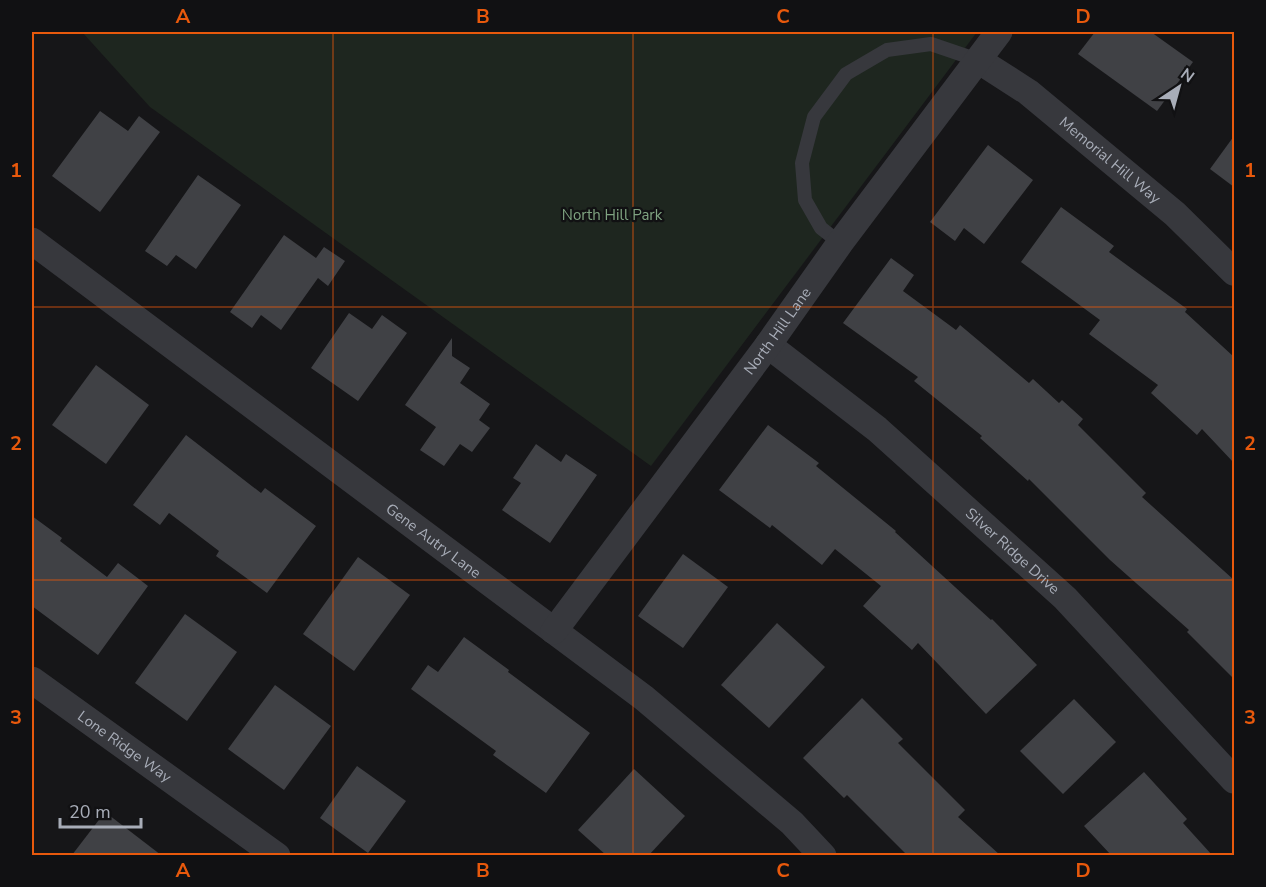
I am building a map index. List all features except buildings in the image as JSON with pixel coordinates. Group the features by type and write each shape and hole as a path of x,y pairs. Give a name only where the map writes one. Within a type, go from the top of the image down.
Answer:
{"street":[{"name":"North Hill Lane","path":"554,631 768,345 840,243 999,32"},
{"name":"Memorial Hill Way","path":"978,60 1028,92 1175,214 1234,272"},
{"name":"Gene Autry Lane","path":"32,241 644,698 792,823 823,855"},
{"name":"Silver Ridge Drive","path":"768,345 877,429 1065,598 1234,780"},
{"name":"Lone Ridge Way","path":"32,680 277,855"}],"lane":[{"path":"840,243 821,228 805,200 802,163 814,117 839,83 846,74 887,50 931,44 978,60"}],"green space":[{"name":"North Hill Park","path":"82,32 977,32 651,466 150,107"}]}
